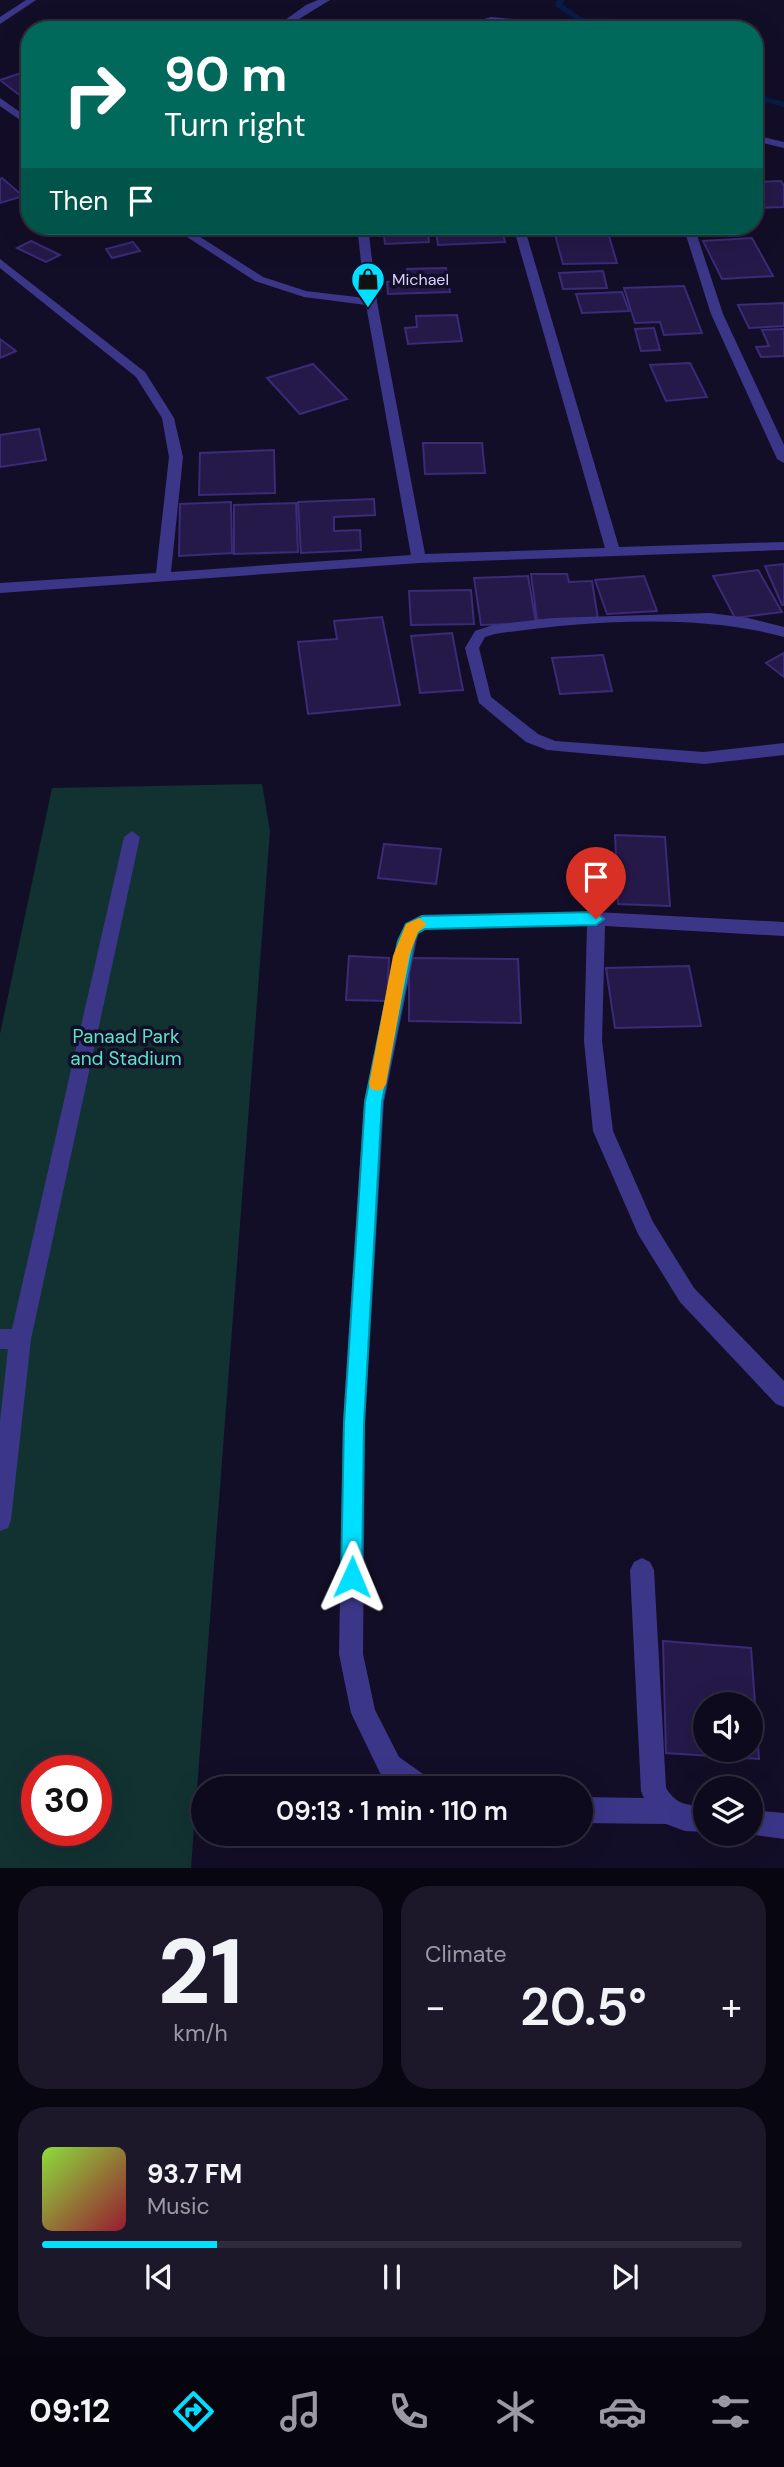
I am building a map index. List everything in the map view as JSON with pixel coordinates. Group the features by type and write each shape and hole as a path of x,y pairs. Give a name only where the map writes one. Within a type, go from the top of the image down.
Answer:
{"street":[{"path":"0,21 32,0"},
{"path":"288,21 309,7 326,0"},
{"path":"476,21 508,21"},
{"path":"0,102 5,112 21,120"},
{"path":"763,140 784,145"},
{"path":"190,235 259,279 304,294 371,302"},
{"path":"364,235 371,302 419,559"},
{"path":"521,235 613,552"},
{"path":"691,235 717,314 784,459"},
{"path":"0,262 141,375 168,418 176,457 163,577"},
{"path":"0,588 419,559 784,545"},
{"path":"784,632 758,623 708,618 535,625 495,628 480,634 472,648 484,699 532,738 553,746 704,758 784,749"},
{"path":"0,1520 10,1339 132,837"},
{"path":"404,1776 390,1766 363,1713 351,1654 354,1423 374,1102 401,956 412,929 422,922 596,919 784,929"},
{"path":"596,919 593,1041 603,1131 645,1228 687,1295 784,1396"},
{"path":"642,1570 654,1791 666,1811"},
{"path":"593,1810 666,1811 693,1818"},
{"path":"763,1824 784,1826"}],"green space":[{"name":"Panaad Park and Stadium","path":"262,784 270,831 198,1776 191,1776 191,1868 0,1868 0,1034 52,788"}],"building":[{"path":"21,73 21,93 18,94 0,80"},
{"path":"2,178 21,197 0,203"},
{"path":"781,181 784,186 784,207 763,208 763,182"},
{"path":"384,235 428,235 429,242 385,244"},
{"path":"436,235 503,235 505,242 438,245"},
{"path":"555,235 609,235 617,263 563,264"},
{"path":"752,238 773,276 722,279 703,241"},
{"path":"31,241 60,255 46,262 17,248"},
{"path":"133,242 140,251 112,258 106,249"},
{"path":"446,268 450,292 388,294 387,282 408,281 407,269"},
{"path":"603,271 607,288 563,289 559,273"},
{"path":"684,286 702,333 664,335 660,322 635,323 624,288"},
{"path":"622,292 629,311 582,313 576,294"},
{"path":"784,303 784,326 749,328 738,305"},
{"path":"457,315 462,341 408,344 405,328 417,327 416,316"},
{"path":"654,328 660,350 641,351 635,329"},
{"path":"784,329 784,356 761,357 756,347 769,346 762,330"},
{"path":"0,339 16,351 0,358"},
{"path":"690,363 707,397 666,401 650,365"},
{"path":"313,364 347,399 300,414 267,378"},
{"path":"39,429 46,460 0,467 0,435"},
{"path":"423,443 482,443 485,473 425,474"},
{"path":"274,450 275,493 199,495 200,453"},
{"path":"374,499 375,515 334,517 334,531 360,530 361,550 301,553 298,502"},
{"path":"231,502 232,553 179,556 180,504"},
{"path":"296,503 298,552 234,554 234,505"},
{"path":"784,564 784,605 782,605 765,566"},
{"path":"758,570 782,612 735,618 713,576"},
{"path":"531,574 567,574 569,582 592,581 598,619 537,620"},
{"path":"528,576 536,623 481,625 474,578"},
{"path":"644,576 657,611 607,614 595,580"},
{"path":"471,590 474,624 411,625 409,591"},
{"path":"382,617 400,705 308,714 298,642 337,639 334,621"},
{"path":"452,633 463,690 420,693 411,636"},
{"path":"784,653 784,677 766,663"},
{"path":"603,655 612,691 560,694 552,658"},
{"path":"615,835 665,837 670,906 618,904"},
{"path":"384,844 441,849 436,884 378,878"},
{"path":"349,956 389,958 387,1001 346,1000"},
{"path":"409,958 518,959 521,1023 409,1021"},
{"path":"689,966 701,1026 615,1028 606,968"},
{"path":"663,1641 751,1648 754,1692 693,1692 693,1755 666,1753"}],"waterway":[{"path":"561,0 558,4 580,20 616,21"},
{"path":"763,99 784,105"}],"slow traffic":[{"path":"377,1084 401,956 412,929 419,924"}],"place":[{"name":"Michael","path":"368,309"}],"route":[{"path":"352,1577 354,1423 374,1102 406,941 412,929 422,922 596,919"}]}
